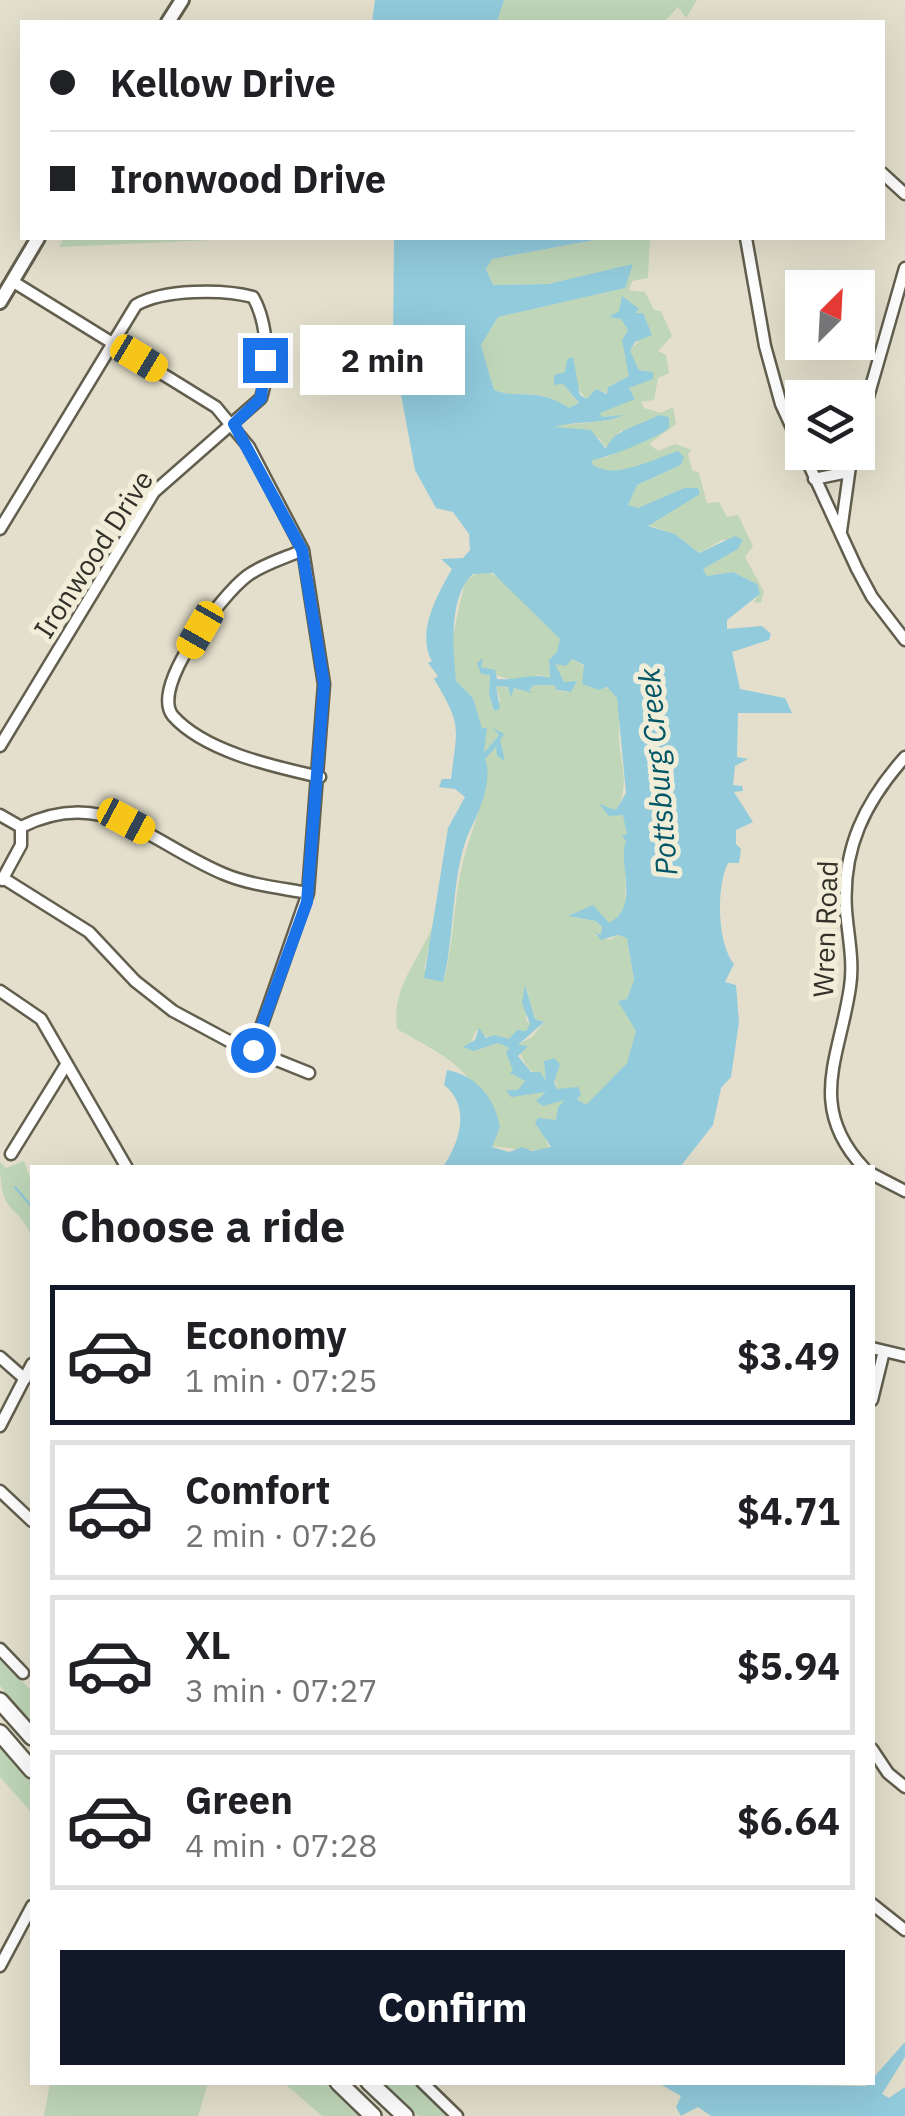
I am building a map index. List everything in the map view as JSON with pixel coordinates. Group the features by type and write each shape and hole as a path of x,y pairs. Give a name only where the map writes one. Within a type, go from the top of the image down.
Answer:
{"highway":[{"path":"0,1701 30,1736"},
{"path":"0,1733 30,1768"},
{"path":"341,2085 373,2116"},
{"path":"372,2085 405,2116"}],"main road":[{"path":"0,302 37,240"}],"street":[{"path":"885,177 905,194"},
{"path":"746,240 771,373 814,478 872,598 905,640"},
{"path":"873,380 905,268"},
{"path":"12,281 192,390 234,424 302,550 324,684 320,777 308,893 253,1050"},
{"name":"Ironwood Drive","path":"0,746 154,492 252,409 265,385 262,312 253,297 238,293 145,300 136,305 113,343"},
{"path":"0,529 113,343"},
{"path":"814,478 848,472 840,534"},
{"path":"302,550 251,573 233,588 200,630 172,679 167,698 173,715 184,725 243,757 320,777"},
{"name":"Wren Road","path":"862,1165 836,1127 830,1092 851,973 848,862 863,814 905,757"},
{"path":"0,815 21,827 70,812 108,814 224,874 308,893"},
{"path":"21,827 21,845 2,881 73,919 173,1012 309,1073"},
{"path":"0,992 41,1019 125,1165"},
{"path":"11,1154 66,1065"},
{"path":"875,1176 905,1191"},
{"path":"875,1375 878,1350 905,1356"},
{"path":"0,1356 25,1379"},
{"path":"0,1426 30,1368"},
{"path":"0,1491 30,1519"},
{"path":"0,1649 22,1673"},
{"path":"875,1754 888,1773 905,1786"},
{"path":"875,1906 905,1930"},
{"path":"0,1966 30,1910"},
{"path":"425,2085 457,2116"}],"green space":[{"path":"504,0 697,0 686,18 678,7 666,20 498,20"},
{"path":"63,240 211,240 59,247"},
{"path":"596,240 650,240 648,278 632,281 629,290 645,292 654,310 661,311 672,336 658,351 666,355 669,373 658,378 654,400 641,402 644,408 661,413 673,407 676,424 649,444 658,451 675,444 692,450 688,454 692,470 699,473 707,503 719,502 727,517 738,515 753,546 745,557 764,592 761,603 754,602 759,594 757,584 733,572 707,576 703,569 738,549 743,541 722,540 699,553 675,534 648,525 684,488 638,508 627,505 637,485 681,465 601,471 592,464 591,460 608,457 658,415 636,429 620,431 607,449 599,438 550,427 622,416 601,417 600,412 635,398 629,389 648,371 639,370 629,351 648,331 643,314 619,311 611,317 621,319 628,330 622,340 630,376 609,386 607,393 596,389 587,400 566,372 554,385 563,384 579,404 569,409 548,398 494,390 481,345 498,317 624,288 632,265 548,284 493,285 486,268 492,259"},
{"path":"481,570 513,589 560,638 558,652 549,660 550,678 539,675 515,681 477,669 490,675 489,694 494,711 500,700 496,686 529,691 534,685 555,685 556,691 571,692 555,664 572,659 587,668 593,685 613,690 619,708 623,792 616,810 601,809 624,815 627,824 625,906 619,918 608,924 586,910 573,917 596,921 602,927 602,935 595,935 610,940 618,935 627,937 634,981 627,999 619,1001 636,1031 628,1063 586,1106 569,1091 557,1089 550,1060 547,1081 533,1072 517,1045 532,1037 544,1022 535,1019 526,987 526,1020 530,1024 526,1031 515,1031 515,1038 500,1039 476,1030 470,1045 466,1043 474,1051 498,1043 510,1048 513,1070 525,1081 514,1096 547,1092 542,1099 565,1100 556,1121 544,1133 549,1150 491,1146 500,1127 479,1091 459,1068 397,1029 398,999 435,920 424,969 443,982 462,865 483,791 485,759 495,747 500,755 499,734 484,754 486,728 482,729 473,698 456,681 450,648 465,581"},
{"path":"24,1161 30,1178 30,1233 6,1202 0,1162 6,1168"},
{"path":"0,1657 30,1690 30,1721 0,1686"},
{"path":"0,1746 30,1781 30,1811 0,1777"},
{"path":"49,2085 207,2085 198,2116 44,2116"},
{"path":"286,2085 326,2085 359,2116 322,2116"},
{"path":"384,2085 415,2085 448,2116 418,2116"}],"water":[{"path":"375,0 504,0 498,20 372,20"},
{"name":"Pottsburg Creek","path":"394,240 595,240 492,259 486,269 493,285 548,284 633,264 625,288 498,317 481,345 494,390 547,397 569,408 579,403 563,384 554,385 554,375 565,372 567,359 573,357 580,395 587,399 596,389 607,394 608,387 629,376 622,340 628,330 621,319 609,317 619,311 622,296 639,309 635,313 643,313 652,335 635,342 630,351 639,370 653,372 653,379 629,388 635,399 600,413 602,417 624,415 555,427 591,430 606,449 628,429 658,415 669,417 669,428 663,432 592,460 592,464 601,469 622,469 678,451 684,457 681,465 637,485 628,505 638,508 684,488 698,488 700,494 648,526 675,534 699,553 735,536 743,540 738,549 703,569 707,576 733,572 757,584 760,594 727,620 727,629 762,626 771,634 769,640 732,652 740,689 785,698 792,713 738,713 737,757 748,759 735,766 733,785 742,786 743,791 734,792 753,822 736,830 736,844 741,849 739,863 728,863 724,873 720,915 724,943 734,964 725,982 736,985 739,1022 731,1077 721,1088 713,1125 682,1165 444,1165 460,1124 458,1103 444,1085 447,1070 467,1077 489,1098 500,1127 492,1147 509,1152 522,1147 532,1151 551,1147 535,1123 538,1118 556,1120 558,1107 565,1100 543,1106 536,1101 546,1092 511,1097 506,1090 518,1090 525,1081 510,1073 513,1070 506,1053 509,1048 498,1043 474,1051 463,1047 475,1040 479,1028 486,1038 494,1035 509,1039 517,1030 526,1031 530,1024 522,1003 525,985 535,1019 544,1022 518,1045 528,1046 518,1056 531,1072 540,1072 546,1081 544,1061 554,1058 560,1064 554,1082 557,1089 578,1087 581,1094 577,1099 586,1105 627,1063 636,1031 618,1001 627,999 634,980 627,938 618,935 601,940 595,932 601,935 602,927 596,921 568,916 593,905 609,923 624,907 626,841 622,836 627,834 623,815 609,816 599,804 616,810 626,793 617,698 607,687 599,690 582,684 584,665 572,659 566,666 555,664 564,682 577,681 571,692 556,690 555,685 534,685 529,690 533,693 514,688 511,697 508,687 496,686 500,709 494,711 489,694 490,675 481,674 477,663 483,658 481,667 495,670 497,679 550,678 549,660 557,652 560,639 493,573 473,574 459,596 456,610 456,681 473,698 482,728 487,728 484,753 499,735 493,728 504,734 500,740 505,761 497,756 496,747 485,759 487,784 460,862 443,982 424,978 448,828 465,797 455,789 439,787 442,779 451,779 456,728 434,679 438,676 428,663 432,661 427,626 452,569 441,559 463,558 470,550 469,534 453,512 436,508 415,470 393,351"},
{"path":"905,2042 905,2057 882,2094 889,2098 905,2087 905,2116 711,2116 698,2107 681,2116 676,2107 681,2096 662,2085 866,2086 875,2085 875,2076"}],"waterway":[{"path":"15,1187 30,1205"}],"route":[{"path":"253,1050 307,902 324,710 309,574 302,550 234,424 261,398 265,360"}]}
